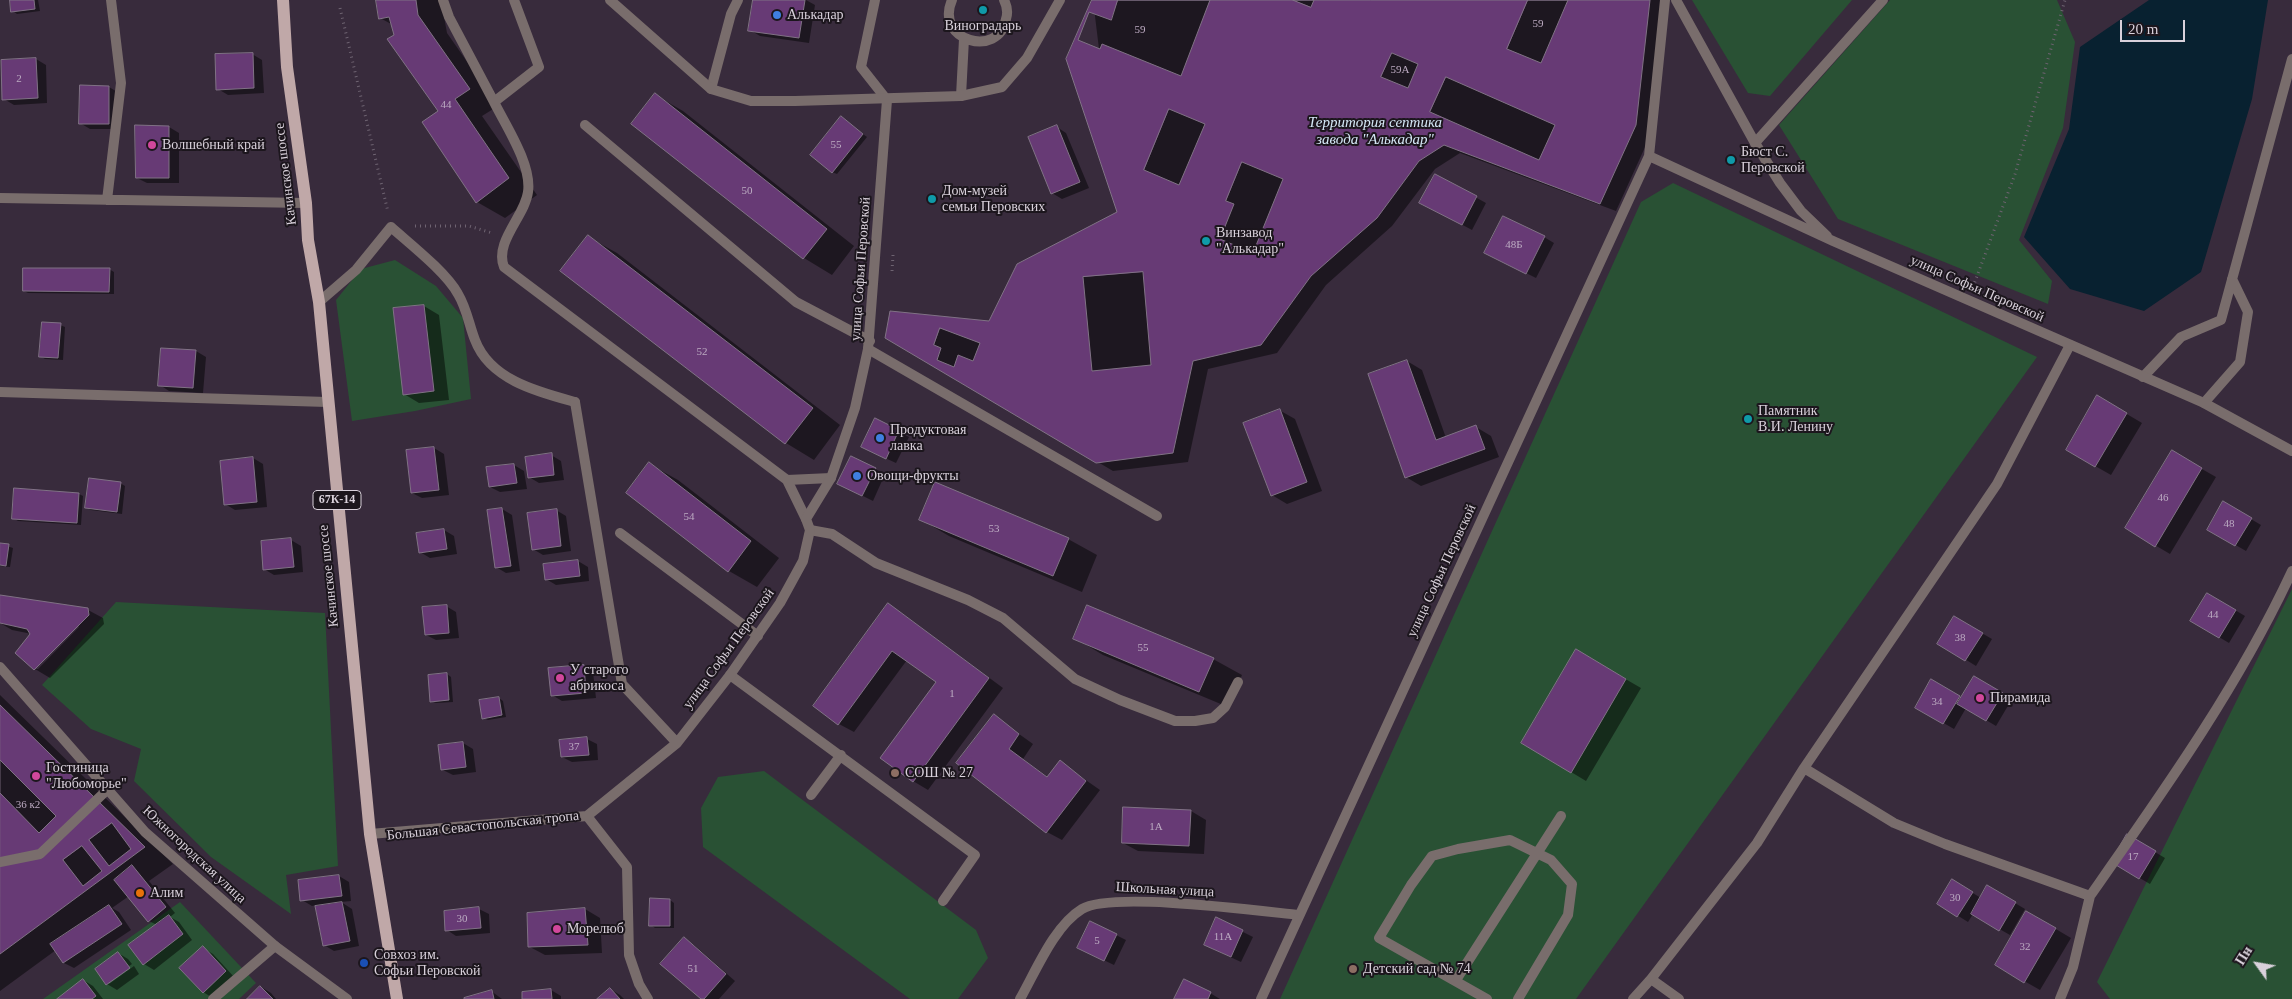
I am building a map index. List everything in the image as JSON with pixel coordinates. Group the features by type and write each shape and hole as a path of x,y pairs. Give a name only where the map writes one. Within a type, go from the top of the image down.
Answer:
{"main road":[{"name":"Качинское шоссе","path":"283,0 287,67 306,203 308,240 319,302 327,402 370,834 397,999"}],"street":[{"path":"107,200 121,83 111,0"},
{"path":"443,0 449,17 521,157 528,178 528,193 508,238 502,261 504,267 787,480 810,530 832,534 876,563 968,600 1003,618 1075,678 1120,700 1175,721 1195,722 1214,718 1225,707 1238,682"},
{"path":"494,102 539,68 514,0"},
{"path":"610,0 711,89 751,101 887,100 960,96 1002,86 1027,58 1060,0"},
{"path":"711,89 731,14 738,0"},
{"path":"875,0 861,67 887,100"},
{"path":"952,0 949,16 951,25 964,39 974,42 984,42 1000,32 1006,24 1008,14 1004,0"},
{"name":"улица Софьи Перовской","path":"1260,999 1649,156 1665,0"},
{"path":"1676,0 1755,143 1780,183 1801,211 1833,241"},
{"path":"1755,143 1883,0"},
{"path":"960,96 964,39"},
{"path":"2143,377 2181,337 2220,320 2292,59"},
{"name":"улица Софьи Перовской","path":"806,519 830,478 855,408 869,345 887,100"},
{"path":"585,125 796,302 1157,516"},
{"name":"улица Софьи Перовской","path":"1649,156 1833,241 2204,403 2292,451"},
{"path":"0,198 306,203"},
{"path":"319,302 356,270 391,226 431,263 458,292 468,316 475,342 490,363 520,385 575,402 622,684 677,743"},
{"path":"2204,403 2240,362 2248,312 2232,279"},
{"path":"1633,999 1651,980 1757,843 1804,768 1997,484 2070,345"},
{"path":"0,392 327,402"},
{"path":"787,480 830,478"},
{"name":"улица Софьи Перовской","path":"587,816 677,743 730,675 780,604 803,561 810,530"},
{"path":"620,533 758,636"},
{"path":"2060,999 2073,967 2090,896 2184,762 2274,610 2292,571"},
{"name":"Южногородская улица","path":"0,668 145,832 274,946 347,999"},
{"path":"730,675 841,755 975,856 942,901"},
{"path":"811,795 841,755"},
{"path":"1804,768 1894,823 1945,844 2090,896"},
{"path":"0,862 40,854 108,789"},
{"path":"370,834 587,816 627,867 629,955 639,984 648,999"},
{"path":"1456,980 1560,816"},
{"path":"1487,999 1379,938 1411,885 1432,856 1458,849 1510,840 1551,860 1572,884 1568,915 1518,999"},
{"name":"Школьная улица","path":"1020,999 1064,924 1084,908 1111,901 1212,906 1299,915"},
{"path":"213,999 274,946"},
{"path":"1651,980 1680,999"}],"path":[{"path":"1968,300 2015,174 2065,0"},
{"path":"340,8 391,226 469,226 508,238"},
{"path":"891,276 894,249"}],"green space":[{"path":"1692,0 1852,0 1770,96 1748,93"},
{"path":"1890,0 2057,0 2075,42 2063,128 2019,240 2052,281 2048,304 1838,219 1779,125"},
{"path":"1673,183 2037,357 1576,999 1280,999 1641,202"},
{"path":"395,260 436,286 463,318 471,399 415,411 352,421 336,300 361,269"},
{"path":"2292,589 2292,999 2110,999 2097,982"},
{"path":"116,602 325,613 338,866 286,875 291,914 211,857 134,781 141,749 91,729 42,685"},
{"path":"764,771 976,930 988,958 958,999 910,999 703,847 701,808 718,777"},
{"path":"180,902 256,983 239,999 43,999"}],"water":[{"path":"2149,0 2268,0 2252,99 2201,272 2144,311 2070,289 2024,237 2069,129 2080,47"}],"building":[{"path":"10,0 34,0 35,9 11,12"},
{"path":"376,0 416,0 418,15 470,89 455,99 509,178 476,203 422,122 438,111 387,39 394,35 389,17 379,19"},
{"name":"Алькадар","path":"753,0 805,0 799,38 748,31"},
{"name":"Винзавод \"Алькадар\"","path":"1092,0 1650,0 1636,125 1600,204 1444,145 1419,161 1377,218 1311,276 1261,345 1193,361 1173,453 1096,463 885,338 890,311 989,321 1017,264 1117,212 1066,59"},
{"path":"1118,0 1210,0 1181,76 1102,44 1100,49 1078,40 1089,12 1111,20"},
{"path":"1293,0 1314,0 1311,7"},
{"path":"1528,0 1568,0 1541,63 1507,49"},
{"path":"253,53 254,88 216,90 215,54"},
{"path":"1392,53 1418,64 1408,88 1381,77"},
{"path":"36,58 38,98 2,100 1,60"},
{"path":"1446,77 1555,125 1539,160 1430,112"},
{"path":"80,85 109,86 109,124 79,124"},
{"path":"655,93 827,229 803,259 631,124"},
{"path":"1169,109 1205,124 1179,185 1144,170"},
{"path":"841,116 863,134 832,173 810,155"},
{"path":"135,125 169,126 169,178 136,178"},
{"path":"1057,125 1080,182 1051,194 1028,137"},
{"path":"1242,162 1283,179 1253,253 1220,239 1234,204 1226,201"},
{"path":"1435,174 1477,196 1462,225 1419,203"},
{"path":"1503,216 1545,236 1526,274 1484,253"},
{"path":"588,235 813,408 785,444 560,271"},
{"path":"23,268 110,268 109,292 23,291"},
{"path":"1143,272 1151,365 1092,371 1083,277"},
{"path":"424,305 434,391 403,395 393,308"},
{"path":"42,322 61,323 58,358 39,357"},
{"path":"940,328 980,343 973,361 958,355 954,367 937,360 941,348 934,345"},
{"path":"161,348 196,350 193,388 158,386"},
{"path":"1407,360 1436,440 1476,425 1485,449 1405,478 1368,374"},
{"path":"2097,395 2127,413 2095,467 2066,450"},
{"path":"1280,409 1307,482 1271,496 1243,423"},
{"name":"Продуктовая лавка","path":"875,418 899,430 886,459 861,447"},
{"path":"434,447 439,490 411,493 406,450"},
{"path":"2172,450 2202,468 2155,547 2125,528"},
{"path":"552,453 554,475 528,478 525,457"},
{"name":"Овощи-фрукты","path":"851,456 876,468 862,496 837,484"},
{"path":"253,457 257,502 224,505 220,461"},
{"path":"649,462 751,541 728,572 626,493"},
{"path":"514,464 517,483 489,487 486,467"},
{"path":"89,478 121,482 117,512 85,508"},
{"path":"935,482 1069,538 1053,576 919,520"},
{"path":"14,488 79,493 77,523 12,519"},
{"path":"2223,501 2252,518 2235,546 2207,530"},
{"path":"502,508 511,566 495,568 487,510"},
{"path":"557,509 561,546 532,550 527,513"},
{"path":"444,529 447,549 419,553 416,533"},
{"path":"291,538 294,567 263,570 261,541"},
{"path":"0,543 9,544 6,566 0,565"},
{"path":"578,560 580,576 545,580 543,564"},
{"path":"2207,593 2236,610 2219,638 2190,621"},
{"path":"0,595 88,608 89,615 34,670 15,653 30,634 27,629 0,623"},
{"name":"СОШ № 27","path":"888,603 989,678 913,782 880,758 936,682 892,651 838,725 813,706"},
{"path":"447,605 449,633 425,635 422,607"},
{"path":"1087,605 1214,658 1199,692 1073,639"},
{"path":"1954,616 1983,633 1965,661 1937,644"},
{"path":"1576,649 1626,679 1571,773 1521,743"},
{"path":"584,665 586,693 551,696 548,668"},
{"path":"447,673 449,700 430,702 428,675"},
{"name":"Пирамида","path":"1974,676 2003,693 1986,721 1957,704"},
{"path":"1931,679 1960,696 1943,724 1915,708"},
{"path":"499,697 502,715 482,719 479,700"},
{"name":"Гостиница \"Любоморье\"","path":"0,705 145,847 0,954"},
{"name":"СОШ № 27","path":"994,714 1019,734 1009,749 1047,777 1060,760 1086,781 1046,833 956,763"},
{"path":"587,737 589,755 561,757 559,740"},
{"path":"463,742 466,767 441,770 438,745"},
{"path":"0,760 56,816 39,833 0,793"},
{"path":"1123,807 1191,810 1189,846 1122,843"},
{"path":"112,823 131,849 109,866 89,840"},
{"path":"2127,834 2156,851 2139,879 2111,862"},
{"path":"82,846 102,871 83,886 63,860"},
{"path":"132,865 166,907 148,922 114,880"},
{"path":"339,875 342,896 300,901 298,880"},
{"path":"1952,879 1973,892 1957,917 1937,904"},
{"path":"1987,885 2016,902 1999,931 1971,914"},
{"path":"650,898 670,899 670,926 649,926"},
{"path":"342,902 350,941 323,946 315,906"},
{"path":"109,905 122,924 63,963 50,944"},
{"path":"479,907 481,928 445,931 444,911"},
{"name":"Морелюб","path":"585,908 588,945 528,947 527,913"},
{"path":"2026,911 2056,928 2024,983 1995,965"},
{"path":"169,915 183,934 143,965 128,945"},
{"path":"1216,917 1243,930 1231,957 1204,945"},
{"path":"1090,921 1117,934 1104,961 1077,948"},
{"path":"684,937 726,974 704,999 701,999 660,964"},
{"path":"203,946 226,971 203,993 179,968"},
{"path":"118,952 130,968 106,985 95,969"},
{"path":"83,979 96,996 92,999 57,999"},
{"path":"1184,979 1211,992 1208,999 1174,999"},
{"path":"260,986 273,999 247,999"},
{"path":"610,988 620,999 597,999"},
{"path":"551,989 552,999 522,999 522,992"},
{"path":"492,990 494,999 464,999 464,998"}],"place":[{"name":"Виноградарь","path":"983,10"},
{"name":"Алькадар","path":"777,15"},
{"name":"Волшебный край","path":"152,145"},
{"name":"Бюст С. Перовской","path":"1731,160"},
{"name":"Дом-музей семьи Перовских","path":"932,199"},
{"name":"Винзавод \"Алькадар\"","path":"1206,241"},
{"name":"Памятник В.И. Ленину","path":"1748,419"},
{"name":"Продуктовая лавка","path":"880,438"},
{"name":"Овощи-фрукты","path":"857,476"},
{"name":"У старого абрикоса","path":"560,678"},
{"name":"Пирамида","path":"1980,698"},
{"name":"СОШ № 27","path":"895,773"},
{"name":"Гостиница \"Любоморье\"","path":"36,776"},
{"name":"Алим","path":"140,893"},
{"name":"Морелюб","path":"557,929"},
{"name":"Совхоз им. Софьи Перовской","path":"364,963"},
{"name":"Детский сад № 74","path":"1353,969"}],"water label":[{"name":"Территория септика завода \"Алькадар\"","path":"1375,132"}]}
